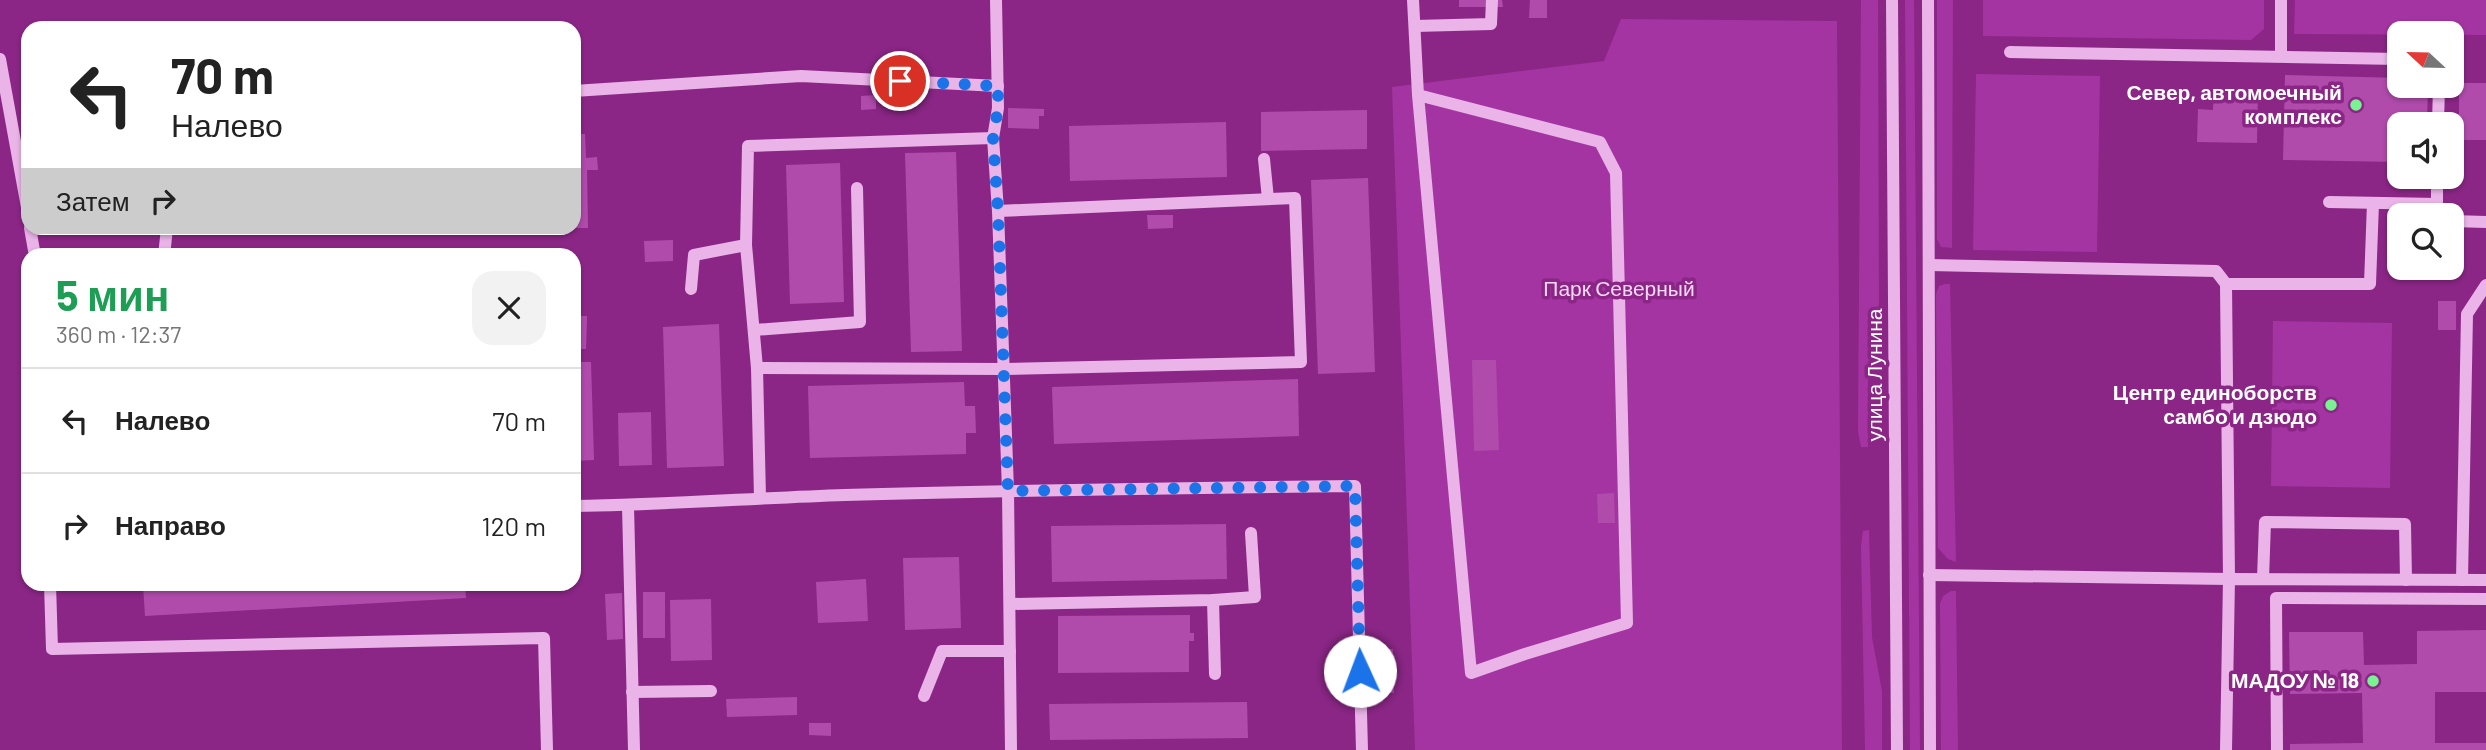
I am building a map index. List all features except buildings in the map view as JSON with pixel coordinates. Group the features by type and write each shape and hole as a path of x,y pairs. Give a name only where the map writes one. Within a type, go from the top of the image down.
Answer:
{"street":[{"path":"996,0 998,108 993,138 1008,491 1010,750"},
{"path":"1413,0 1418,95 1471,673 1627,623 1616,173 1600,142 1418,95"},
{"path":"1415,26 1491,24 1492,0"},
{"name":"улица Лунина","path":"1892,0 1897,750"},
{"path":"1928,0 1930,750"},
{"path":"2281,0 2281,56"},
{"path":"2010,52 2387,59"},
{"path":"0,59 21,136"},
{"path":"581,92 801,76 998,86"},
{"path":"760,498 757,368 746,245 748,146 993,138"},
{"path":"1264,159 1268,200"},
{"path":"754,330 860,322 857,188"},
{"path":"757,368 1004,369 1301,362 1295,198 998,211"},
{"path":"2329,202 2387,204"},
{"path":"2226,284 2370,284 2373,203"},
{"path":"2464,221 2486,222"},
{"path":"691,289 694,255 746,245"},
{"path":"1929,265 2216,271 2226,284 2229,579 2226,750"},
{"path":"2462,580 2467,314 2486,285"},
{"path":"581,506 1008,491 1355,486 1362,750"},
{"path":"628,506 634,750"},
{"path":"2263,579 2264,522 2405,524 2406,580"},
{"path":"1010,604 1255,597 1251,533"},
{"path":"1929,575 2486,580"},
{"path":"50,591 51,649 544,638 547,750"},
{"path":"2277,750 2276,598 2486,598"},
{"path":"1213,600 1215,674"},
{"path":"924,696 942,651 1010,651"},
{"path":"632,692 711,691"}],"green space":[{"path":"1861,0 1878,0 1879,317 1868,374 1868,447 1861,447 1858,432"},
{"path":"1905,0 1914,0 1920,750 1910,750"},
{"path":"1937,0 1953,0 1952,248 1941,247 1937,239"},
{"path":"1983,0 2264,0 2264,29 2251,40 1983,36"},
{"path":"2295,0 2486,0 2486,35 2464,35 2464,21 2387,21 2387,34 2294,34"},
{"name":"Парк Северный","path":"1621,19 1837,21 1842,750 1415,750 1392,87 1604,61"},
{"path":"1976,74 2100,76 2097,252 1973,250"},
{"path":"1950,284 1956,562 1948,559 1938,548 1936,294 1939,286"},
{"name":"Центр единоборств самбо и дзюдо","path":"2273,321 2392,323 2390,488 2271,486"},
{"path":"1869,530 1872,637 1882,691 1882,750 1865,750 1861,546 1863,531"},
{"path":"1956,591 1958,750 1941,750 1940,604 1943,596"}],"place":[{"name":"Север, автомоечный комплекс","path":"2356,105"},
{"name":"Центр единоборств самбо и дзюдо","path":"2331,405"},
{"name":"МАДОУ № 18","path":"2373,681"}],"route":[{"path":"900,81 998,86 998,108 993,138 1008,491 1355,486 1360,671"}]}
